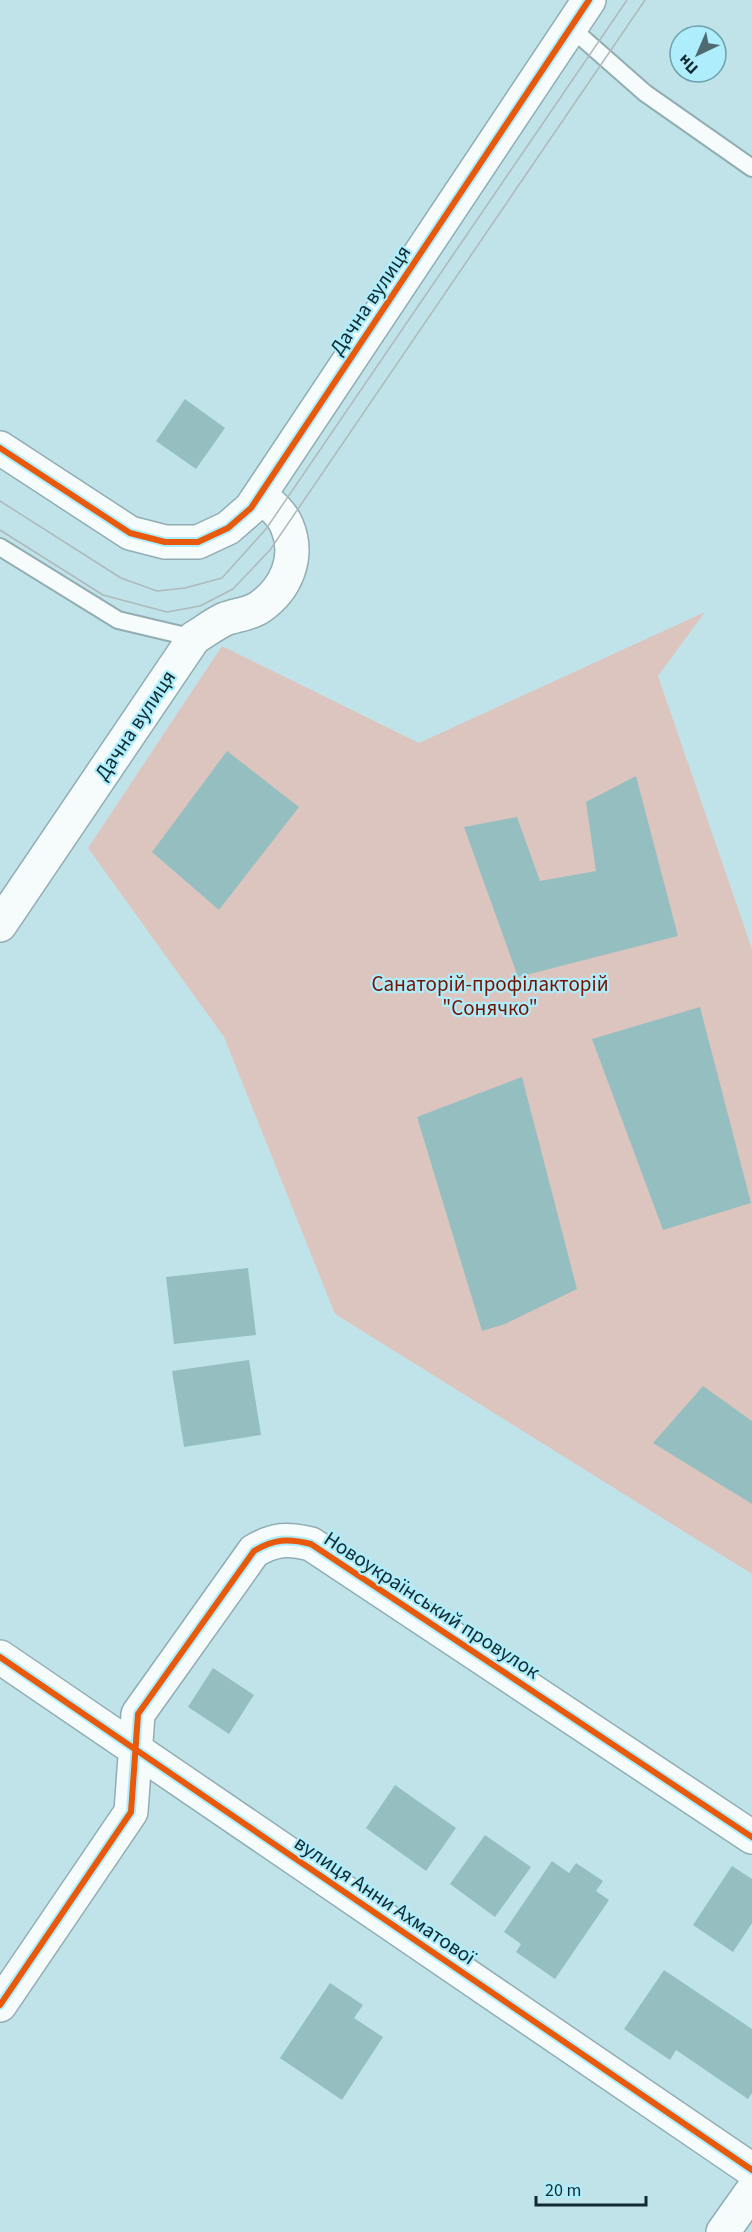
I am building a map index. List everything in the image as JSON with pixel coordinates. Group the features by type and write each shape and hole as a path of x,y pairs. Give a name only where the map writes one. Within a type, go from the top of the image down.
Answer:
{"street":[{"name":"Дачна вулиця","path":"0,448 130,533 165,542 198,542 228,528 251,508 260,495 589,0"},
{"name":"Дачна вулиця","path":"0,925 194,638 224,620 257,609 273,597 285,581 291,563 292,543 287,526 278,511 260,495"},
{"name":"Новоукраїнський провулок","path":"0,2005 131,1812 138,1714 254,1551 267,1543 281,1539 311,1544 752,1836"},
{"name":"вулиця Анни Ахматової","path":"0,1657 752,2170"},
{"path":"723,2232 752,2191"}],"lane":[{"path":"570,27 645,93 752,168"},
{"path":"0,547 118,620 194,638"}],"green space":[{"name":"Санаторій-профілакторій \"Сонячко\"","path":"705,612 658,676 752,949 752,1574 335,1314 224,1037 88,848 222,646 419,743"}],"building":[{"path":"185,399 225,428 196,469 156,441"},
{"path":"227,751 299,807 219,910 152,852"},
{"path":"636,776 678,936 518,977 464,827 517,817 540,881 596,871 586,802"},
{"path":"700,1007 751,1203 663,1230 592,1039"},
{"path":"522,1077 577,1289 505,1324 482,1331 417,1117"},
{"path":"248,1268 256,1335 174,1344 166,1277"},
{"path":"249,1360 261,1435 184,1447 172,1371"},
{"path":"703,1386 752,1421 752,1504 653,1443"},
{"path":"213,1668 254,1695 229,1734 188,1707"},
{"path":"395,1785 456,1828 426,1871 366,1828"},
{"path":"485,1835 531,1867 495,1917 450,1884"},
{"path":"552,1861 569,1873 576,1863 603,1881 596,1891 609,1900 555,1979 516,1952 521,1944 504,1932"},
{"path":"732,1866 752,1879 752,1923 733,1952 693,1925"},
{"path":"664,1970 752,2029 752,2093 748,2099 676,2050 670,2060 624,2029"},
{"path":"330,1983 363,2005 354,2018 383,2037 342,2100 280,2058"}],"tram line":[{"path":"0,501 121,578 157,591 185,588 222,578 266,529 627,0"},
{"path":"0,530 103,595 167,612 200,606 233,589 270,550 645,0"}],"cycle path":[{"path":"0,448 130,533 165,542 198,542 228,528 251,508 589,0"},
{"path":"0,2005 131,1812 138,1714 254,1551 275,1542 288,1540 311,1544 752,1837"},
{"path":"0,1657 752,2170"}]}
